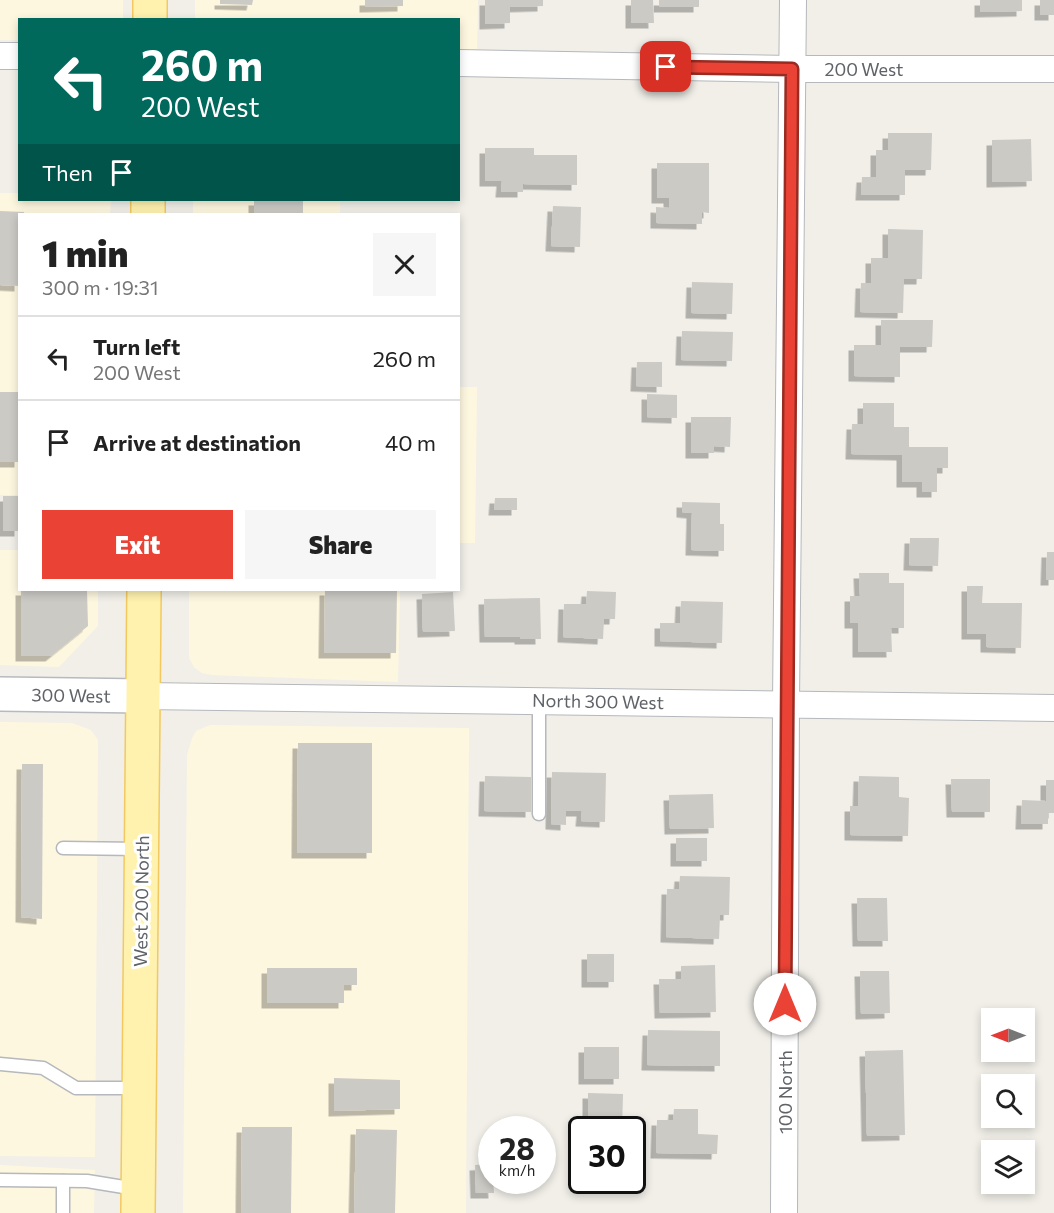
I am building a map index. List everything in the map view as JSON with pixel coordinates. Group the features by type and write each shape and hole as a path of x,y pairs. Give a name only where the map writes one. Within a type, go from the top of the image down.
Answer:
{"main road":[{"path":"150,0 150,18"},
{"name":"West 200 North","path":"138,1201 144,591"}],"street":[{"name":"100 North","path":"784,1213 793,0"},
{"path":"0,56 18,56"},
{"name":"200 West","path":"460,63 792,69 1054,69"},
{"name":"300 West","path":"0,694 143,696"},
{"name":"North 300 West","path":"143,696 1054,708"}],"lane":[{"path":"539,701 539,814"},
{"path":"63,848 142,849"},
{"path":"0,1064 43,1068 76,1088 139,1088"},
{"path":"0,1180 87,1181 138,1201"},
{"path":"63,1181 63,1213"}],"shaded area":[{"path":"0,0 123,0 123,18 18,18 18,40 0,40"},
{"path":"195,0 478,0 477,49 460,49 460,18 195,18"},
{"path":"0,193 18,193 18,201 111,201 110,213 18,213 18,495 0,495"},
{"path":"193,201 340,201 340,213 193,213"},
{"path":"460,387 477,387 475,543 460,543"},
{"path":"0,550 18,550 18,591 98,591 98,626 59,667 0,665"},
{"path":"189,591 400,591 398,682 212,675 202,673 194,667 189,658"},
{"path":"0,722 72,723 91,730 98,740 95,1157 0,1156"},
{"path":"210,725 469,728 466,1213 183,1213 187,755 196,731"},
{"path":"0,1165 95,1170 94,1213 0,1213"}],"building":[{"path":"220,0 253,0 252,5 220,4"},
{"path":"365,0 403,0 403,6 365,7"},
{"path":"485,0 543,0 543,6 510,7 510,23 485,24"},
{"path":"631,0 653,0 654,23 631,23"},
{"path":"659,0 699,0 699,7 659,7"},
{"path":"980,0 1022,0 1022,11 980,12"},
{"path":"1040,0 1054,0 1054,15 1040,15"},
{"path":"888,133 932,133 931,170 905,170 905,195 861,195 862,177 876,177 876,150 888,150"},
{"path":"1031,139 1032,181 992,182 992,140"},
{"path":"485,148 534,148 534,155 577,155 577,185 523,184 523,192 501,192 502,181 485,181"},
{"path":"657,163 709,163 709,213 702,212 702,224 656,223 656,207 669,208 669,198 657,198"},
{"path":"254,201 303,201 303,213 254,213"},
{"path":"553,206 581,207 580,247 551,246"},
{"path":"0,211 24,212 18,213 18,286 0,285"},
{"path":"888,229 923,230 922,279 904,279 903,313 860,312 861,283 871,283 871,258 888,258"},
{"path":"692,282 733,283 732,314 691,313"},
{"path":"881,320 933,320 932,347 900,347 900,377 854,376 854,345 881,345"},
{"path":"682,331 733,332 732,361 681,360"},
{"path":"637,362 662,362 662,387 636,386"},
{"path":"0,392 18,392 18,462 0,462"},
{"path":"647,394 677,395 677,418 647,417"},
{"path":"863,403 894,403 894,427 909,427 909,447 948,447 948,468 937,468 937,492 922,492 922,482 902,482 902,455 851,454 852,424 863,424"},
{"path":"691,417 731,417 730,447 714,446 714,453 691,453"},
{"path":"3,496 18,496 18,531 3,531"},
{"path":"495,498 517,498 517,510 494,510"},
{"path":"682,502 720,503 720,524 724,524 724,551 691,550 692,513 682,512"},
{"path":"910,538 939,538 938,566 909,565"},
{"path":"1047,552 1054,552 1054,580 1046,580"},
{"path":"859,573 889,573 889,583 904,583 904,628 891,628 892,652 858,652 858,623 850,623 850,596 860,596"},
{"path":"967,586 983,586 982,603 1022,603 1021,648 986,647 986,634 967,634"},
{"path":"21,591 87,591 88,626 51,656 21,656"},
{"path":"325,591 397,591 396,653 324,653"},
{"path":"587,591 616,592 615,619 604,619 603,639 563,637 564,604 586,604"},
{"path":"453,592 455,631 423,632 422,594"},
{"path":"540,598 541,639 485,637 484,599"},
{"path":"681,601 723,602 722,643 660,641 660,623 680,623"},
{"path":"298,743 372,743 372,853 297,853"},
{"path":"22,764 43,764 42,919 21,917"},
{"path":"552,772 606,773 605,822 581,821 582,811 566,811 566,825 551,824"},
{"path":"485,776 531,777 531,812 484,811"},
{"path":"859,776 899,777 899,797 909,798 908,836 850,835 850,806 858,806"},
{"path":"951,779 990,779 990,812 952,812"},
{"path":"1046,780 1054,780 1054,813 1048,813 1048,824 1021,824 1022,800 1046,801"},
{"path":"713,794 714,828 670,829 669,795"},
{"path":"676,838 707,838 707,861 676,861"},
{"path":"680,876 730,877 729,915 720,915 719,939 666,937 667,889 679,889"},
{"path":"857,898 887,898 888,941 858,941"},
{"path":"587,954 614,954 614,982 587,982"},
{"path":"715,965 716,1012 660,1013 659,979 681,979 681,966"},
{"path":"267,968 357,968 357,985 344,985 344,1003 267,1003"},
{"path":"860,971 889,971 890,1013 861,1014"},
{"path":"648,1030 720,1031 720,1066 647,1065"},
{"path":"584,1047 619,1047 619,1079 584,1079"},
{"path":"903,1050 905,1135 867,1136 865,1051"},
{"path":"334,1078 400,1080 400,1109 334,1111"},
{"path":"588,1093 623,1094 622,1116 588,1116"},
{"path":"674,1109 698,1109 698,1134 718,1135 717,1154 656,1153 657,1120 673,1120"},
{"path":"242,1127 292,1127 291,1213 241,1213"},
{"path":"356,1129 397,1130 395,1213 354,1213"},
{"path":"475,1165 478,1165 478,1193 476,1193"}],"route":[{"path":"666,67 792,69 785,1004"}]}
